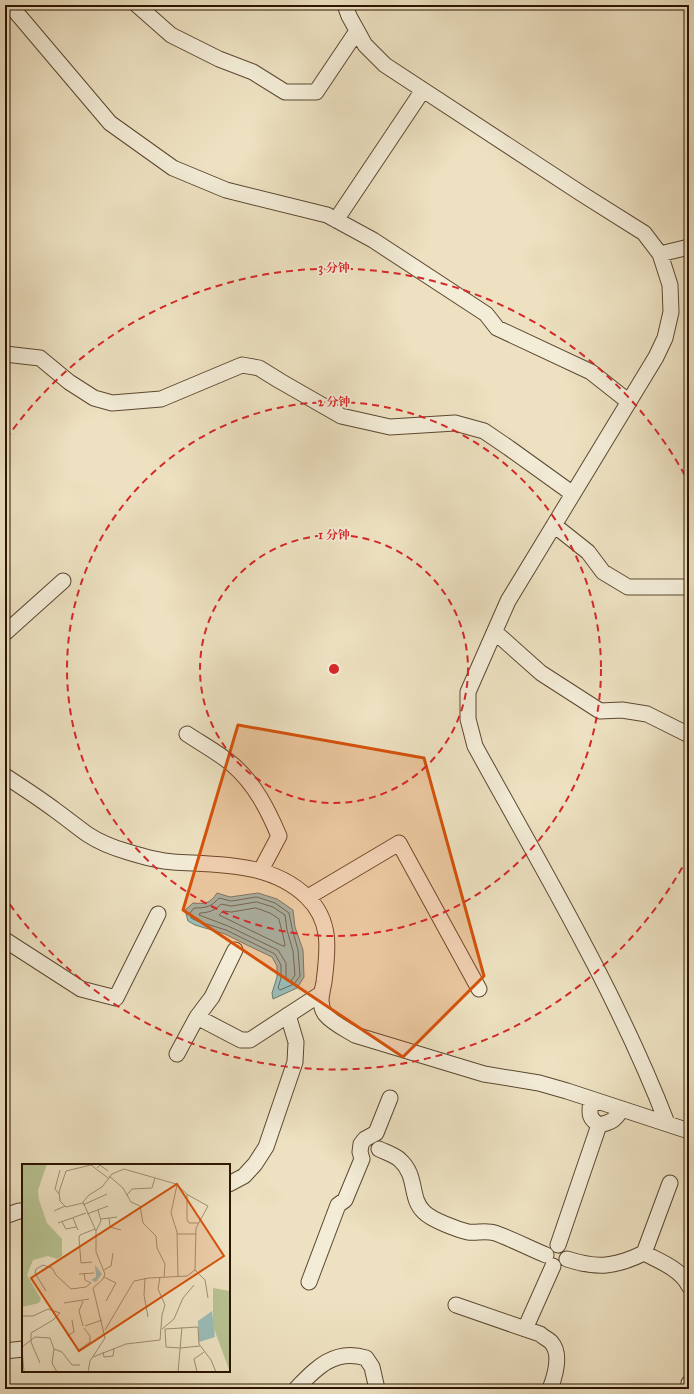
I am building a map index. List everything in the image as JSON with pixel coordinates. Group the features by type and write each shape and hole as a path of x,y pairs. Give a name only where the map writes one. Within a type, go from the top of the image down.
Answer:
{"street":[{"path":"5,7 10,5 110,123 173,168 226,190 326,215 336,220 373,240 486,314 497,328 591,372 629,402"},
{"path":"137,5 171,35 219,59 254,72 285,92 316,92 357,31"},
{"path":"345,5 349,16 365,45 385,65 644,233 660,254 670,285 671,312 666,338 629,402 508,601 468,692 468,719 475,746 601,976 650,1081 667,1123"},
{"path":"336,220 423,90"},
{"path":"660,254 689,247"},
{"path":"5,354 40,358 69,382 94,398 112,403 161,399 242,366 259,368 280,382 341,416 390,427 455,423 484,431 573,494"},
{"path":"554,525 588,552 603,572 628,586 689,588"},
{"path":"5,633 63,581"},
{"path":"495,632 541,673 600,711 622,710 647,714 689,735"},
{"path":"187,734 233,765 249,781 266,805 279,836 261,870"},
{"path":"5,776 55,810 88,835 128,852 171,862 205,863 261,870 290,882 308,897 322,915 326,928 327,950 320,1001 325,1013 336,1023 355,1035 484,1074 539,1083 689,1131"},
{"path":"308,897 399,843 479,989"},
{"path":"5,940 81,989 116,998 158,914"},
{"path":"177,1054 197,1016 212,997 235,950"},
{"path":"197,1016 241,1040 250,1040 322,993"},
{"path":"230,1183 244,1176 266,1147 295,1062 296,1042 288,1015"},
{"path":"309,1282 338,1205 345,1200 362,1159 360,1152 361,1144 365,1139 376,1133 390,1098"},
{"path":"591,1099 590,1114 592,1120 599,1124 610,1123 617,1117 622,1109"},
{"path":"558,1245 599,1124"},
{"path":"362,1159 370,1160 379,1149 380,1140 376,1133"},
{"path":"379,1149 400,1159 407,1168 412,1178 418,1204 428,1215 447,1225 469,1232 482,1231 495,1233 550,1261 557,1267 564,1264 568,1259 567,1251 562,1246 558,1245 548,1248 550,1261 524,1329"},
{"path":"568,1259 586,1264 605,1265 617,1264 630,1260 644,1253 670,1183"},
{"path":"5,1216 22,1211"},
{"path":"644,1253 676,1271 685,1278 689,1286"},
{"path":"456,1305 540,1334 546,1338 551,1343 556,1353 556,1374 550,1389"},
{"path":"5,1351 22,1349"},
{"path":"296,1389 323,1364 338,1357 357,1355 366,1358 372,1367 377,1389"},
{"path":"688,1389 689,1383"}],"highlighted area":[{"path":"238,725 424,758 484,976 403,1057 183,910"}],"water":[{"path":"217,893 230,897 258,893 277,899 293,910 295,927 303,950 304,977 297,988 273,999 272,993 277,977 277,966 272,957 225,934 195,925 188,921 185,910 193,903 204,903 209,901"}]}
